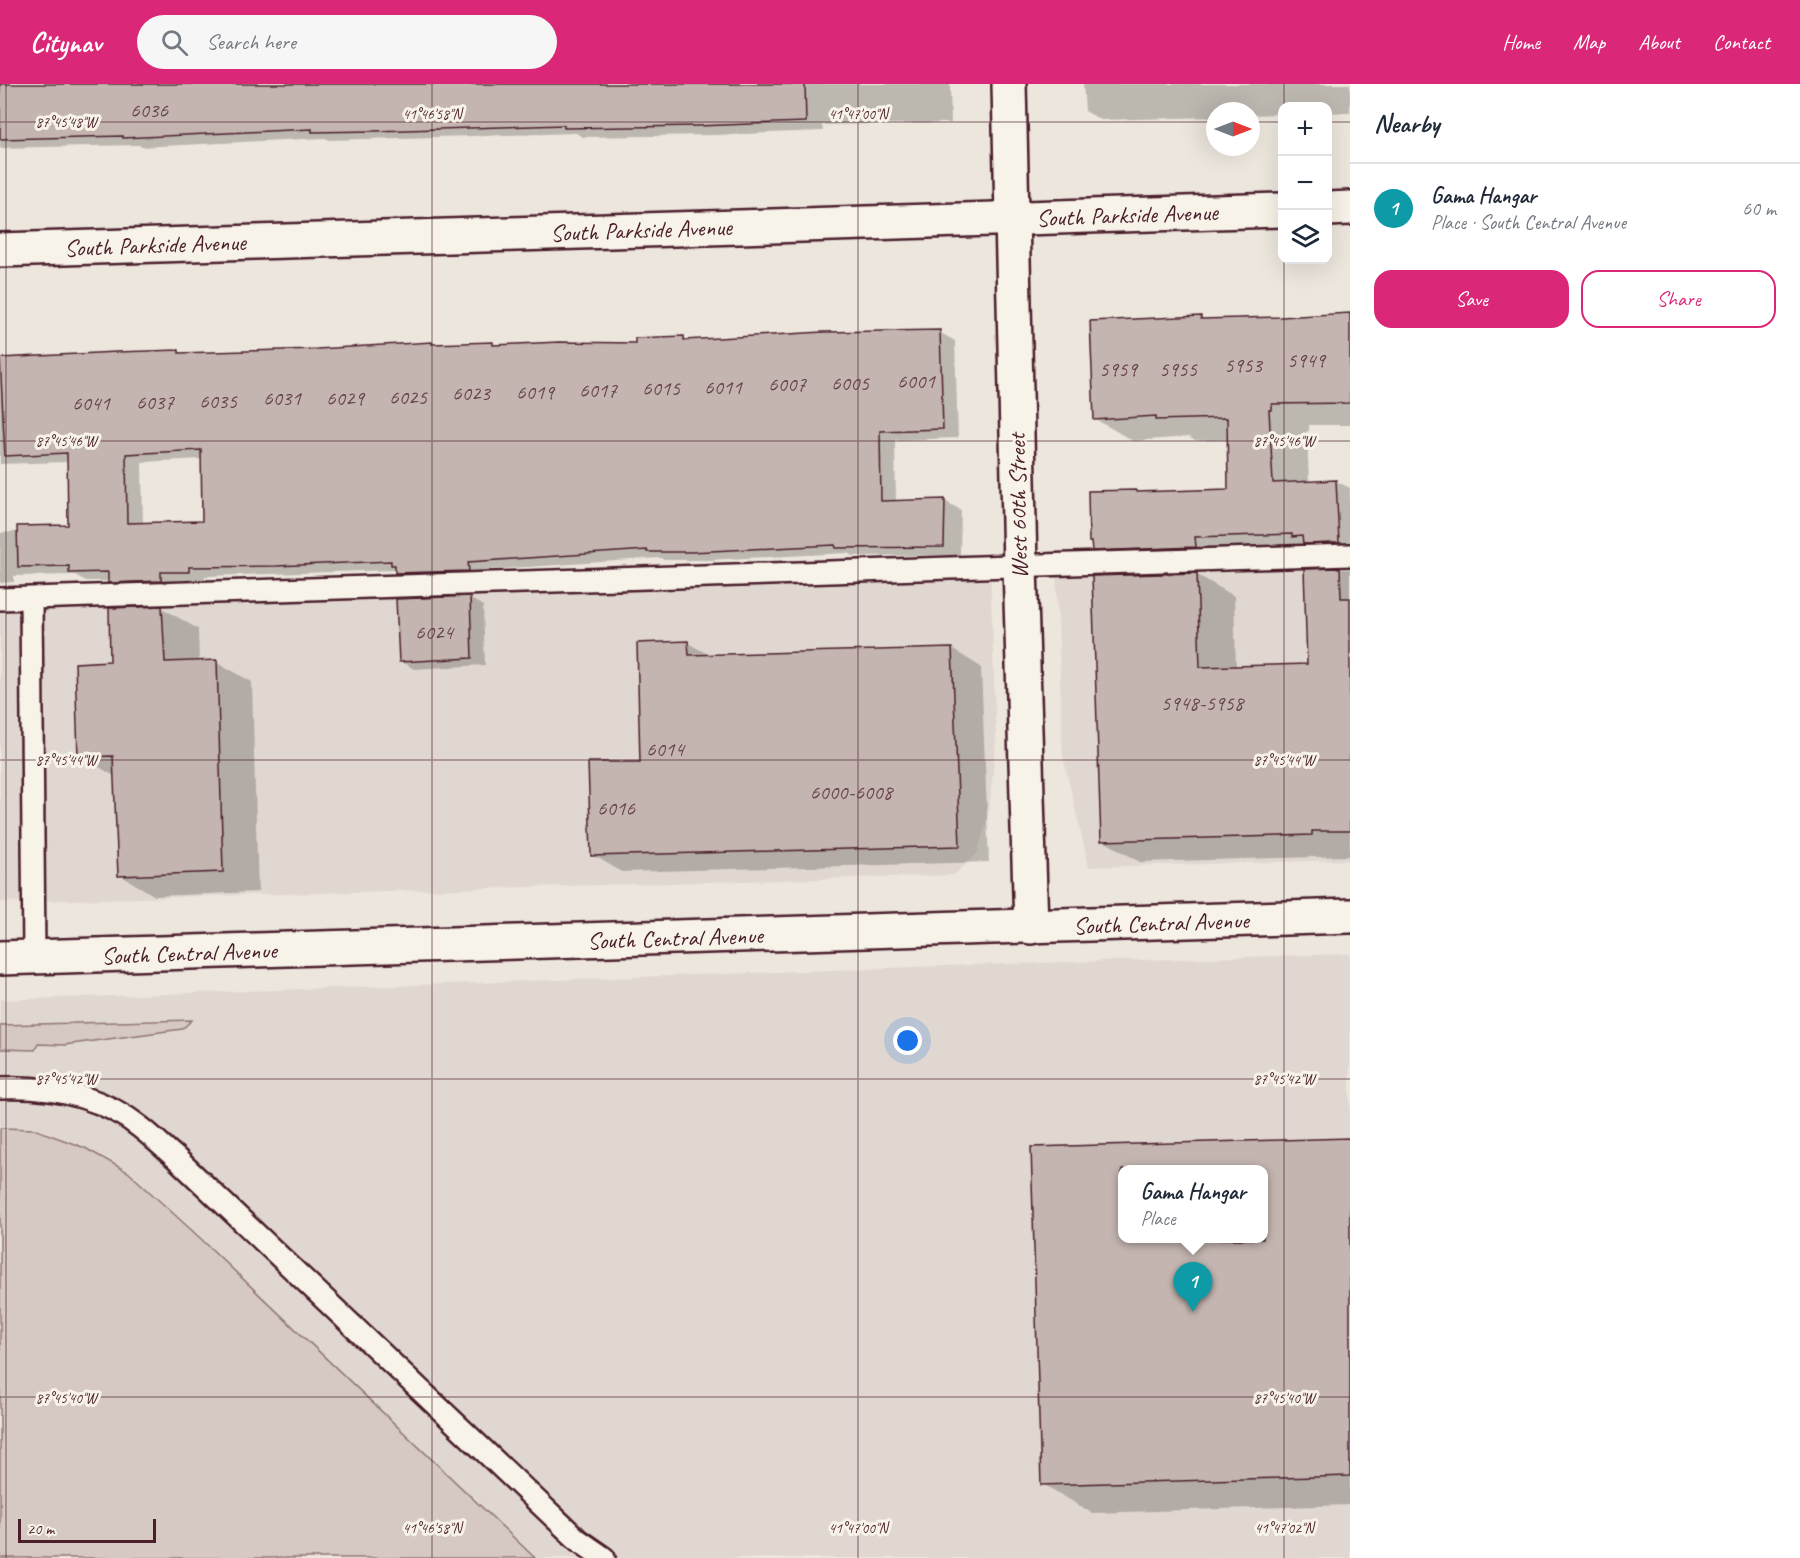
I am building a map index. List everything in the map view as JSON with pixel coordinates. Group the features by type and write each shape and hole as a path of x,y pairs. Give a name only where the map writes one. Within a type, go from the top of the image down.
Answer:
{"street":[{"name":"West 60th Street","path":"1009,84 1031,927"},
{"path":"1332,209 1350,208"},
{"name":"South Parkside Avenue","path":"0,250 1278,210"},
{"name":"South Central Avenue","path":"0,958 1350,916"}],"lane":[{"path":"0,599 1350,555"},
{"path":"31,599 34,957"},
{"path":"0,1088 18,1087 64,1091 105,1105 139,1126 176,1158 578,1540 604,1558"}],"shaded area":[{"path":"1350,555 1350,860 1089,867 1063,757 1056,565"},
{"path":"990,567 996,740 989,812 977,854 954,875 0,902 0,598"},
{"path":"1350,954 1350,1558 0,1558 0,1000 973,965"},
{"path":"192,1020 182,1029 64,1045 38,1044 35,1050 0,1049 0,1025"},
{"path":"0,1128 34,1129 85,1148 128,1172 535,1558 0,1558"}],"building":[{"path":"0,84 805,84 806,122 564,128 564,125 312,132 312,129 123,138 123,136 0,139"},
{"path":"1350,313 1350,403 1272,404 1272,410 1269,410 1273,483 1336,480 1339,543 1303,544 1302,536 1292,537 1292,534 1195,537 1196,547 1092,551 1091,542 1089,542 1088,491 1228,489 1227,418 1156,420 1156,416 1094,420 1090,321 1201,316 1201,319 1281,317"},
{"path":"940,330 943,429 880,431 881,501 945,499 944,547 836,548 835,545 691,552 647,552 647,550 468,562 469,571 395,573 395,565 391,565 391,561 189,567 189,572 161,572 161,581 108,583 108,572 69,573 69,566 18,567 17,526 68,525 67,453 5,456 0,358 179,350 179,353 317,349 432,342 432,344 493,342 493,345 559,342 635,343 635,338 684,336 684,340 823,332","holes":["201,450 202,521 127,523 126,454"]},
{"path":"1340,568 1341,598 1350,598 1350,831 1312,831 1312,835 1101,841 1092,576 1197,573 1200,667 1307,664 1304,569"},
{"path":"470,596 472,658 399,662 396,599"},
{"path":"162,606 165,662 217,660 223,872 118,876 113,756 78,757 75,663 110,661 109,608"},
{"path":"688,641 689,655 952,648 960,846 591,856 588,762 640,762 637,643"},
{"path":"1350,1138 1350,1476 1041,1485 1031,1147"}],"place":[{"name":"Gama Hangar","path":"1193,1312"}]}
